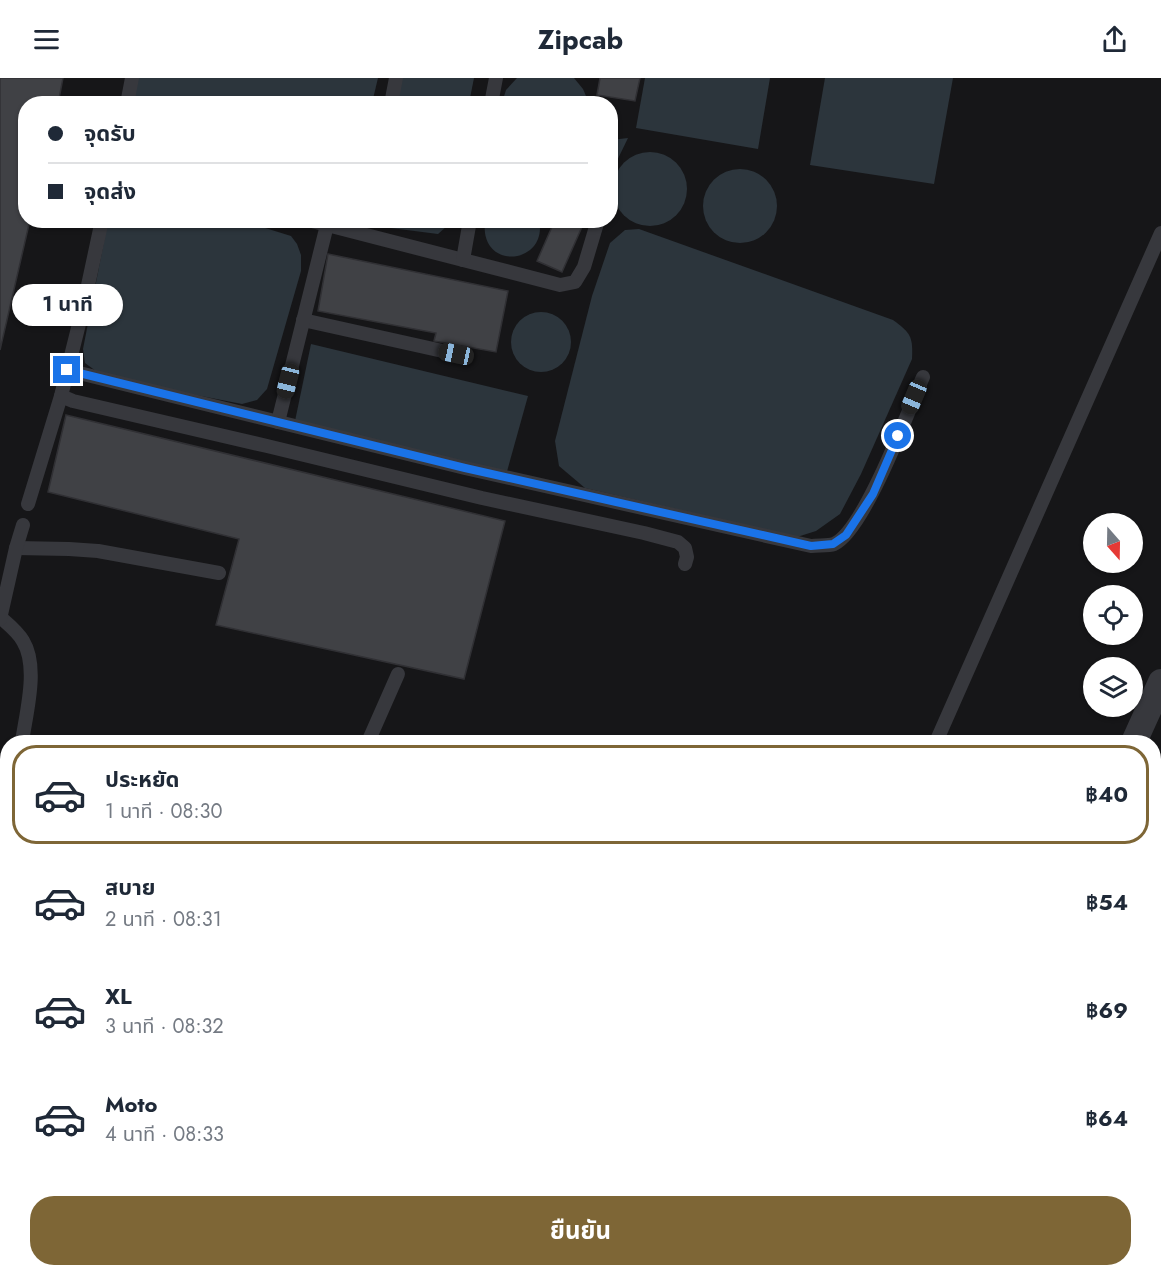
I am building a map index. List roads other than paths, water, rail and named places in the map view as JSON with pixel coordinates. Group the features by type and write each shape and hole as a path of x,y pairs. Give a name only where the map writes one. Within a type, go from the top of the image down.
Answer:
{"street":[{"path":"1137,735 1161,682"}],"lane":[{"path":"129,96 132,78"},
{"path":"393,96 396,78"},
{"path":"493,96 496,78"},
{"path":"28,504 61,396 100,228"},
{"path":"278,422 326,228"},
{"path":"338,228 560,285 575,282 584,267 596,228"},
{"path":"363,235 364,228"},
{"path":"463,260 469,228"},
{"path":"939,735 1161,233"},
{"path":"303,320 456,354"},
{"path":"67,370 465,468 811,546 833,544 846,535 873,494 922,377"},
{"path":"61,396 482,498 678,542 685,548 687,557 685,564"},
{"path":"23,525 0,618 23,640 31,659 32,676 23,735"},
{"path":"16,548 98,551 219,573"},
{"path":"371,735 398,674"}]}
